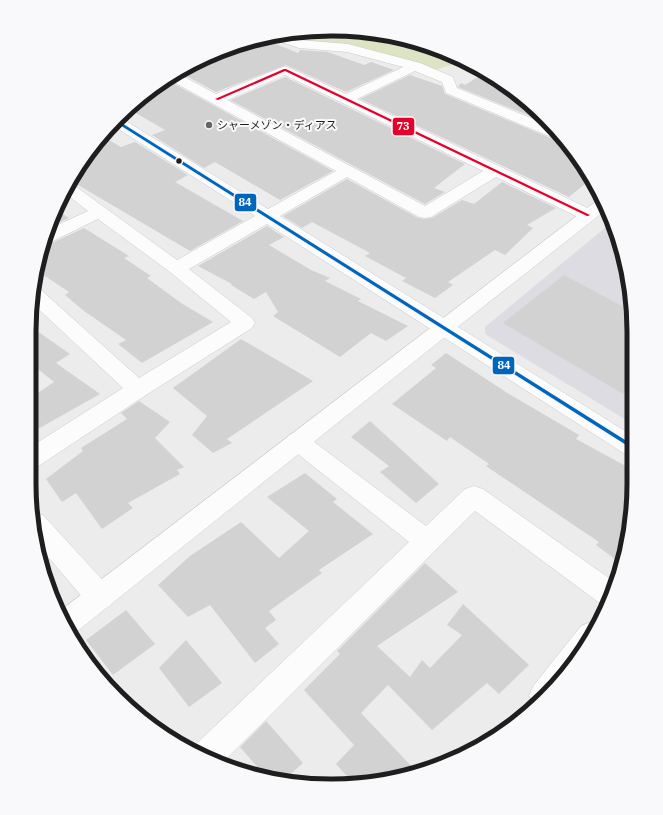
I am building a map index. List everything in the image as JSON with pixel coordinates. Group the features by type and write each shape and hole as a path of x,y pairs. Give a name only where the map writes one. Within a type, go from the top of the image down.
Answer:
{"street":[{"path":"286,40 299,44 348,48 415,66 448,80 451,90 547,130"},
{"path":"346,99 415,66"},
{"path":"217,99 285,70 494,171 597,209"},
{"path":"178,79 425,213 494,171"},
{"path":"121,125 627,443"},
{"path":"176,268 265,216 347,171"},
{"path":"36,455 138,389 246,323 176,268 72,191"},
{"path":"70,620 297,441 597,209"},
{"path":"53,234 99,212"},
{"path":"38,298 138,389"},
{"path":"297,441 426,541"},
{"path":"209,753 474,496 607,592"},
{"path":"40,530 82,574 100,597"}],"shaded area":[{"path":"607,226 617,255 626,312 627,420 485,334 485,327"}],"green space":[{"path":"332,36 370,39 408,46 456,63 435,70 357,46 303,41 295,39"}],"building":[{"path":"272,42 298,53 300,50 328,52 364,65 371,62 394,70 346,92 286,65 216,92 185,75 218,58 255,46"},
{"path":"410,75 442,86 445,94 557,140 577,167 586,183 569,197 360,99"},
{"path":"479,76 511,97 535,118 458,87 461,83 465,85"},
{"path":"285,77 465,164 434,188 445,192 425,204 230,100"},
{"path":"172,83 333,171 280,200 215,162 204,168 152,135 165,130 134,112"},
{"path":"107,139 121,147 135,142 188,175 175,182 243,221 190,251 76,184 86,167"},
{"path":"347,179 418,218 425,219 432,218 462,200 474,204 502,182 556,208 527,225 533,228 505,255 495,250 448,282 453,285 435,298 402,281 406,278 365,256 370,253 312,222 302,228 283,216"},
{"path":"60,213 69,218 56,224"},
{"path":"267,226 284,237 269,245 311,270 330,278 325,281 361,299 358,301 408,326 386,341 371,333 340,357 273,316 278,312 266,292 254,299 231,285 232,284 198,266"},
{"path":"84,228 129,256 124,258 151,276 147,278 181,303 213,322 142,363 118,344 126,340 84,311 65,295 69,292 42,274 50,242"},
{"path":"564,275 626,308 627,390 623,394 503,323"},
{"path":"36,330 70,354 56,363 100,394 36,430 36,394 54,382 36,368"},
{"path":"241,339 313,381 227,439 232,443 213,453 192,435 207,416 173,388"},
{"path":"446,353 509,394 579,435 576,439 627,467 624,522 617,560 596,545 599,542 486,466 489,464 450,437 447,441 392,404 436,368 431,365"},
{"path":"139,401 170,422 155,438 184,467 177,470 180,474 128,503 133,508 102,529 76,493 62,502 46,479 83,451 81,448 127,419 121,413"},
{"path":"370,421 439,484 416,503 380,472 389,466 351,437"},
{"path":"305,473 337,499 333,502 373,534 319,570 322,573 269,611 276,620 265,628 279,644 255,663 210,605 188,617 158,585 190,556 241,522 279,558 309,531 267,497"},
{"path":"425,563 458,592 377,646 410,677 422,660 430,668 462,635 447,625 463,604 529,665 499,694 487,683 432,730 388,685 361,713 413,767 389,773 349,778 336,764 354,745 304,690 340,654 337,651"},
{"path":"126,610 155,644 113,675 86,640"},
{"path":"186,640 222,683 189,707 159,668"},
{"path":"266,721 303,763 289,775 260,770 240,747"}],"transit line":[{"name":"73","path":"217,99 285,70 588,215"},
{"name":"84","path":"122,124 627,443"}],"place":[{"name":"シャーメゾン・ディアス","path":"209,125"}]}
